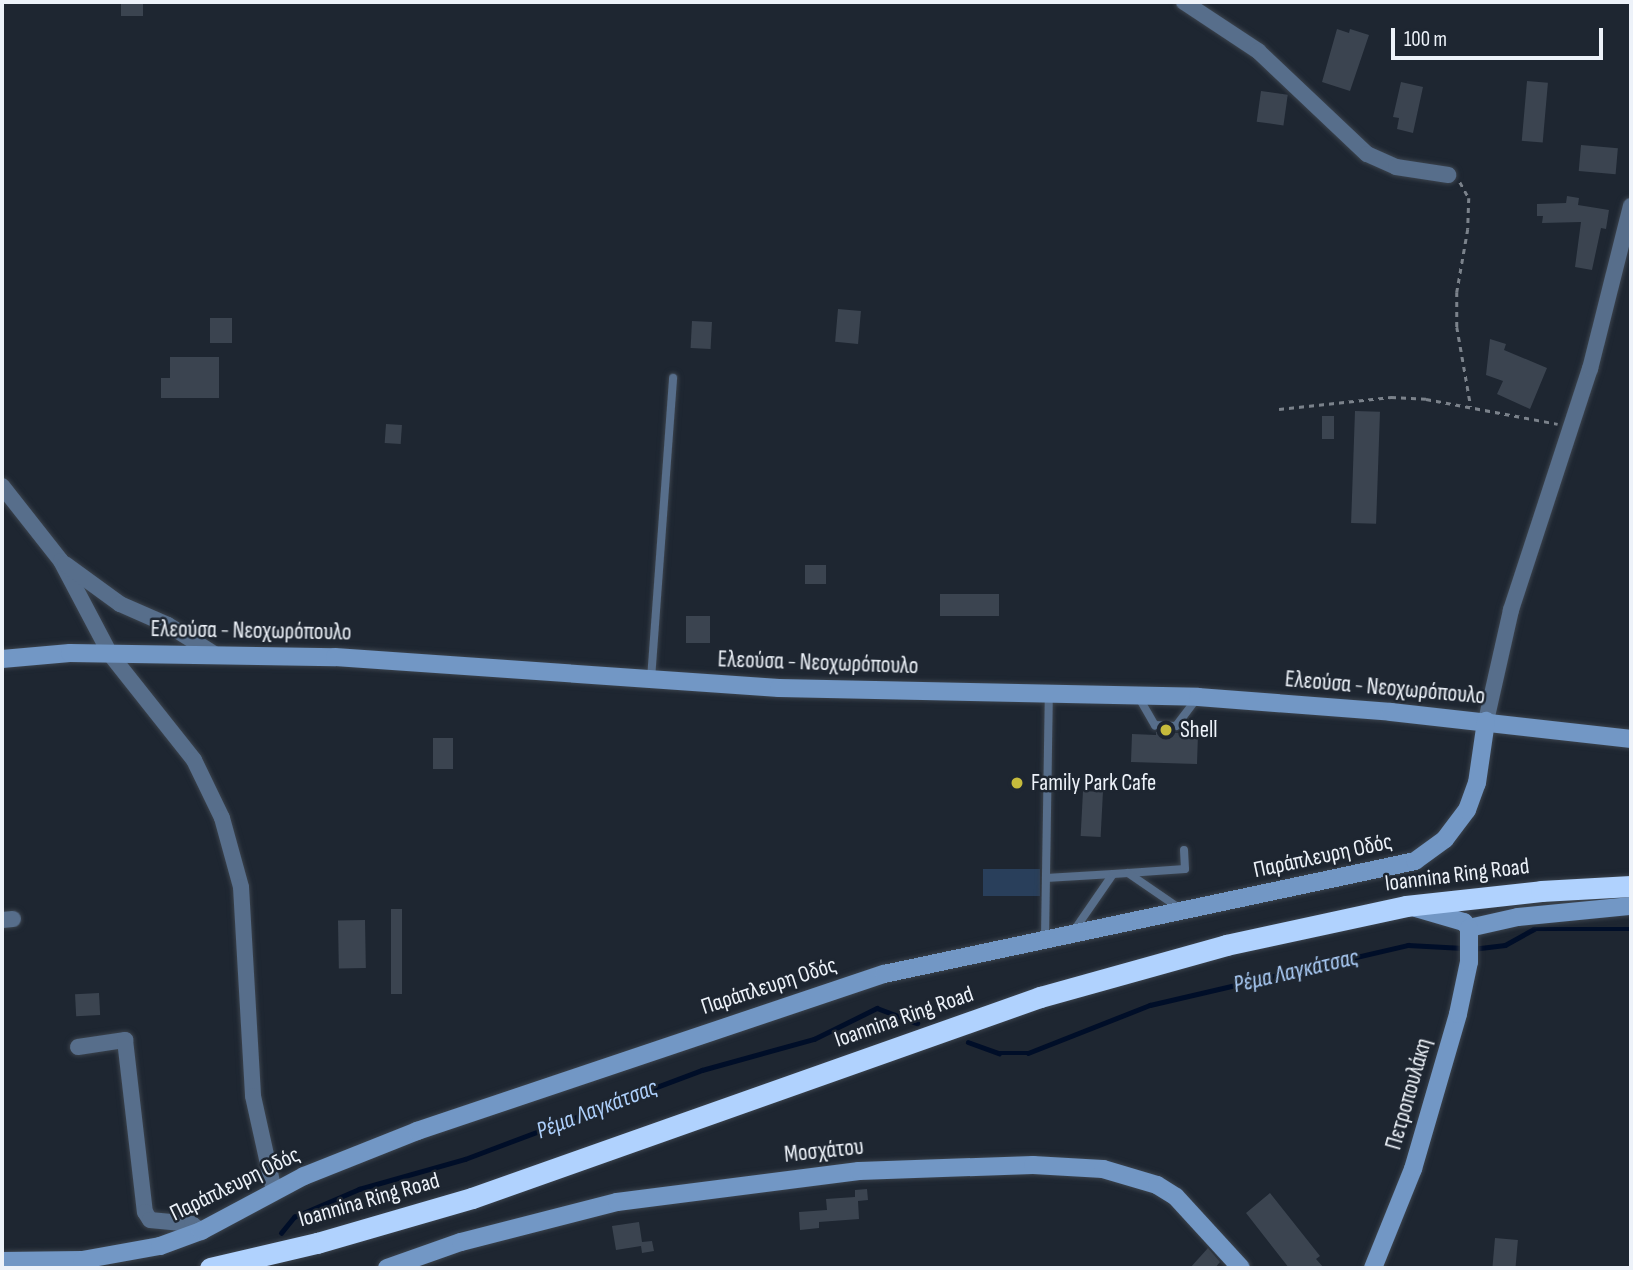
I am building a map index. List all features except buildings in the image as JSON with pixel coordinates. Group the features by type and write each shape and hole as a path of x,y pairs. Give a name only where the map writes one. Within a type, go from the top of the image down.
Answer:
{"highway":[{"name":"Ioannina Ring Road","path":"210,1268 317,1243 472,1198 1040,997 1226,945 1406,906 1541,891 1631,886"}],"street":[{"path":"1184,2 1258,51 1367,154 1396,167 1448,175"},
{"path":"1486,721 1514,600 1590,369 1631,205"},
{"path":"2,486 61,561 110,654 194,760 222,818 241,887 253,1096 274,1191"},
{"path":"61,561 120,604 168,625 216,654"},
{"name":"Ελεούσα - Νεοχωρόπουλο","path":"2,659 44,654 216,654 364,658 651,681 779,688 1198,697 1486,721 1631,739"},
{"name":"Παράπλευρη Οδός","path":"2,1261 105,1258 142,1251 201,1231 274,1191 417,1131 905,969 1382,869 1426,855 1451,832 1470,803 1479,772 1486,721"},
{"path":"1406,906 1464,922 1469,934 1518,917 1631,906"},
{"name":"Πετροπουλάκη","path":"1373,1268 1413,1169 1458,1014 1469,962 1469,934"},
{"path":"78,1047 125,1040 145,1212 150,1220 192,1224 201,1231"},
{"name":"Μοσχάτου","path":"387,1268 461,1242 617,1202 859,1171 1050,1165 1103,1169 1157,1185 1176,1197 1241,1268"}],"lane":[{"path":"651,681 673,378"},
{"path":"1045,940 1049,694"},
{"path":"1138,696 1155,725 1176,726 1198,697"},
{"path":"1045,878 1185,869 1184,850"},
{"path":"1128,873 1184,911"},
{"path":"1071,935 1113,874"}],"path":[{"path":"1448,175 1466,187 1469,198 1468,229 1457,292 1457,327 1471,407"},
{"path":"1279,409 1391,397 1471,407 1572,426"}],"shaded area":[{"path":"983,869 1040,869 1040,896 983,896"}],"waterway":[{"name":"Ρέμα Λαγκάτσας","path":"1472,949 1505,945 1534,929 1631,929"},
{"name":"Ρέμα Λαγκάτσας","path":"968,1042 999,1053 1028,1053 1150,1005 1408,945 1463,948"},
{"name":"Ρέμα Λαγκάτσας","path":"281,1233 294,1217 359,1189 465,1159 702,1070 814,1039 877,1008 917,1023"}],"place":[{"name":"Shell","path":"1166,730"},
{"name":"Family Park Cafe","path":"1017,783"}]}
